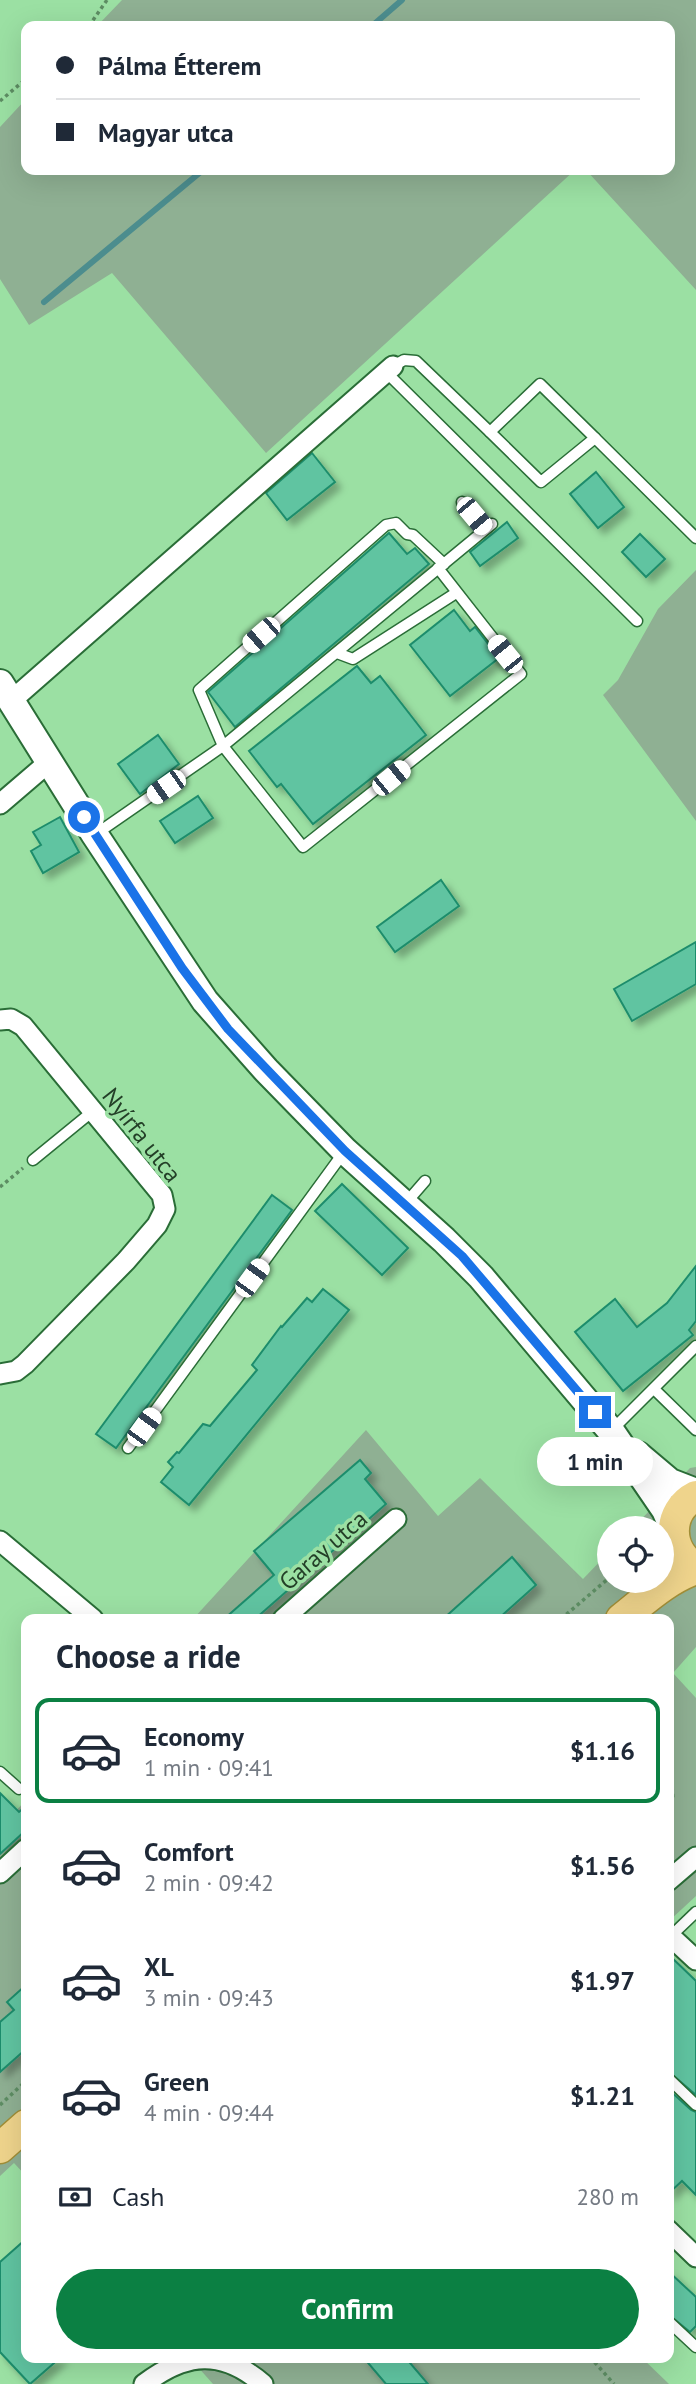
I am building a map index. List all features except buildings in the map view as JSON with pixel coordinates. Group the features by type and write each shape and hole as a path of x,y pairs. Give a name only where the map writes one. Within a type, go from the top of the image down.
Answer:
{"main road":[{"path":"674,1530 682,1507 696,1494"},
{"path":"627,1614 662,1586 696,1568 674,1546"},
{"path":"604,1614 626,1593"},
{"path":"0,2148 21,2129"}],"street":[{"path":"390,369 6,692 95,835 205,1001 266,1070 345,1151 474,1270 611,1431 665,1510 666,1516"},
{"path":"0,804 49,762"},
{"name":"Nyírfa utca","path":"0,1020 11,1019 23,1027 162,1195 165,1209 162,1217 126,1261 25,1364 16,1371 0,1374"},
{"path":"611,1431 670,1482 696,1494"},
{"name":"Garay utca","path":"288,1614 396,1519"},
{"path":"0,1541 87,1614"},
{"path":"0,1873 21,1854"},
{"path":"674,1876 696,1857"},
{"path":"674,1939 696,1960"},
{"path":"674,2236 696,2257"},
{"path":"144,2384 166,2369 182,2363"},
{"path":"227,2363 238,2366 263,2384"}],"lane":[{"path":"594,438 541,482 416,361 404,360 390,369 637,621"},
{"path":"490,432 540,384 696,538"},
{"path":"95,835 223,746 489,526 462,502"},
{"path":"396,523 407,534 413,535 441,566 456,593 521,674 303,847 223,746 199,690 386,525 396,523"},
{"path":"337,653 353,659 456,593"},
{"path":"33,1160 93,1111"},
{"path":"128,1448 345,1151"},
{"path":"405,1205 425,1181"},
{"path":"611,1431 696,1346"},
{"path":"653,1389 696,1430"},
{"path":"0,1772 19,1789"},
{"path":"674,1931 696,1912"},
{"path":"674,2084 696,2105"},
{"path":"674,2327 696,2347"}],"path":[{"path":"92,21 107,0"},
{"path":"0,101 21,83"},
{"path":"0,1187 33,1160"},
{"path":"567,1614 597,1588"},
{"path":"0,2105 21,2086"},
{"path":"595,2363 614,2384"}],"green space":[{"path":"122,0 696,0 696,290 591,175 675,175 675,21 102,21"},
{"path":"21,104 21,175 570,175 266,453 112,273 29,325 0,279 0,127"},
{"path":"696,570 696,821 603,695 618,680 658,609"},
{"path":"366,1430 438,1516 480,1478 583,1579 597,1564 597,1593 674,1593 674,1516 644,1516 690,1468 696,1467 696,1647 674,1672 674,1614 198,1614"},
{"path":"674,1674 696,1698 696,1896 674,1916"},
{"path":"21,1805 21,2171 14,2163 0,2176 0,1828"},
{"path":"194,2363 647,2363 669,2384 213,2384"}],"waterway":[{"path":"378,21 402,0"},
{"path":"44,302 197,175"}],"route":[{"path":"84,817 182,968 228,1029 345,1151 462,1256 595,1412"}]}
